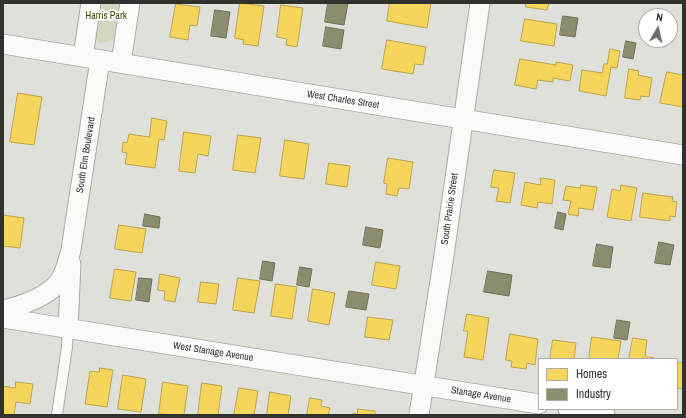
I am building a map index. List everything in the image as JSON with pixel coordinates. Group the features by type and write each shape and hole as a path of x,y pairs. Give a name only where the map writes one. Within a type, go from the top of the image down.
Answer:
{"street":[{"name":"South Elm Boulevard","path":"68,329 71,250 92,59 91,3"},
{"path":"121,64 130,3"},
{"name":"South Prairie Street","path":"419,415 443,262 480,3"},
{"name":"West Charles Street","path":"3,44 683,155"},
{"name":"South Elm Boulevard","path":"3,310 24,305 53,288 60,280 71,250"},
{"name":"West Stanage Avenue","path":"3,318 423,385"},
{"name":"Stanage Avenue","path":"423,385 538,404"},
{"path":"574,410 605,415"}],"lane":[{"path":"57,415 67,347 68,329"}],"green space":[{"name":"Harris Park","path":"95,3 121,3 114,38 105,42 100,42 96,39 94,32 93,25"}],"building: Homes":[{"path":"240,3 264,6 258,46 243,44 244,40 235,38"},
{"path":"390,3 431,3 427,28 387,21"},
{"path":"526,3 549,3 547,10 526,7"},
{"path":"176,4 200,7 197,26 190,25 188,40 170,37"},
{"path":"281,5 303,8 297,47 286,45 287,39 277,37"},
{"path":"525,19 557,24 554,46 521,41"},
{"path":"387,40 426,47 423,65 415,64 413,74 382,69"},
{"path":"610,49 620,51 617,68 611,67 606,96 579,91 582,70 602,73 604,64 607,64"},
{"path":"520,59 556,65 556,62 573,65 570,81 553,78 553,82 538,80 536,89 515,85"},
{"path":"629,69 639,71 638,75 652,78 649,97 641,96 640,100 625,98"},
{"path":"667,72 683,75 683,107 660,103"},
{"path":"18,93 42,97 34,145 10,142"},
{"path":"152,118 167,121 164,140 159,139 155,168 125,164 127,153 122,152 123,142 127,143 129,134 149,137"},
{"path":"184,132 211,136 208,156 198,154 195,173 179,171"},
{"path":"238,135 261,138 255,173 233,170"},
{"path":"285,140 309,144 304,179 280,176"},
{"path":"388,158 413,162 409,189 399,188 397,196 386,194 387,184 384,183"},
{"path":"329,163 350,166 347,187 326,184"},
{"path":"494,170 515,173 510,203 496,201 499,188 491,187"},
{"path":"541,178 555,180 552,204 538,202 537,208 521,205 525,182 540,185"},
{"path":"581,185 597,187 593,210 579,208 578,216 568,214 571,201 563,200 566,186 580,188"},
{"path":"621,185 637,188 631,221 607,217 612,189 620,191"},
{"path":"643,193 673,197 672,201 677,202 675,217 670,216 670,221 640,217"},
{"path":"3,215 24,218 20,248 3,246"},
{"path":"119,225 146,229 142,253 115,249"},
{"path":"376,262 400,266 396,289 372,285"},
{"path":"115,269 136,272 131,301 110,298"},
{"path":"160,274 180,278 175,302 164,300 165,291 158,290"},
{"path":"238,278 260,281 254,313 233,310"},
{"path":"201,282 219,284 216,304 198,302"},
{"path":"276,284 297,287 292,319 271,316"},
{"path":"313,289 335,293 329,325 308,321"},
{"path":"467,314 489,318 483,360 464,357 468,331 464,331"},
{"path":"368,317 393,320 389,340 365,337"},
{"path":"510,334 538,339 535,365 527,363 526,369 511,367 512,361 506,360"},
{"path":"592,337 621,341 618,358 589,358"},
{"path":"633,338 647,340 645,356 654,358 629,358"},
{"path":"553,340 576,343 574,358 550,358"},
{"path":"678,362 683,363 683,389 678,388"},
{"path":"100,368 113,370 107,407 85,404 90,371 99,372"},
{"path":"123,375 146,379 141,412 118,409"},
{"path":"16,382 33,384 30,404 16,402 14,415 3,415 3,386 15,388"},
{"path":"163,382 188,386 184,415 159,414"},
{"path":"202,383 222,386 218,415 198,415"},
{"path":"239,388 258,391 254,415 234,415"},
{"path":"270,392 291,396 288,415 267,415"},
{"path":"310,398 322,400 321,406 330,408 328,415 307,415"},
{"path":"358,409 375,411 375,415 353,415 353,413 357,414"}],"building: Industry":[{"path":"328,3 348,3 344,25 325,22"},
{"path":"215,10 230,12 226,38 211,36"},
{"path":"563,16 578,18 575,37 560,35"},
{"path":"326,27 344,30 341,49 323,46"},
{"path":"626,41 636,43 633,59 623,57"},
{"path":"558,212 566,214 563,230 555,228"},
{"path":"145,214 160,217 159,228 143,226"},
{"path":"366,227 383,230 380,248 363,245"},
{"path":"659,242 674,245 670,265 655,263"},
{"path":"597,244 613,247 610,268 593,266"},
{"path":"263,261 275,263 272,281 260,279"},
{"path":"300,267 312,269 309,287 297,285"},
{"path":"488,271 512,275 509,296 484,292"},
{"path":"139,278 152,279 149,302 136,300"},
{"path":"349,291 369,294 366,310 346,307"},
{"path":"617,320 630,322 627,340 614,338"}]}
